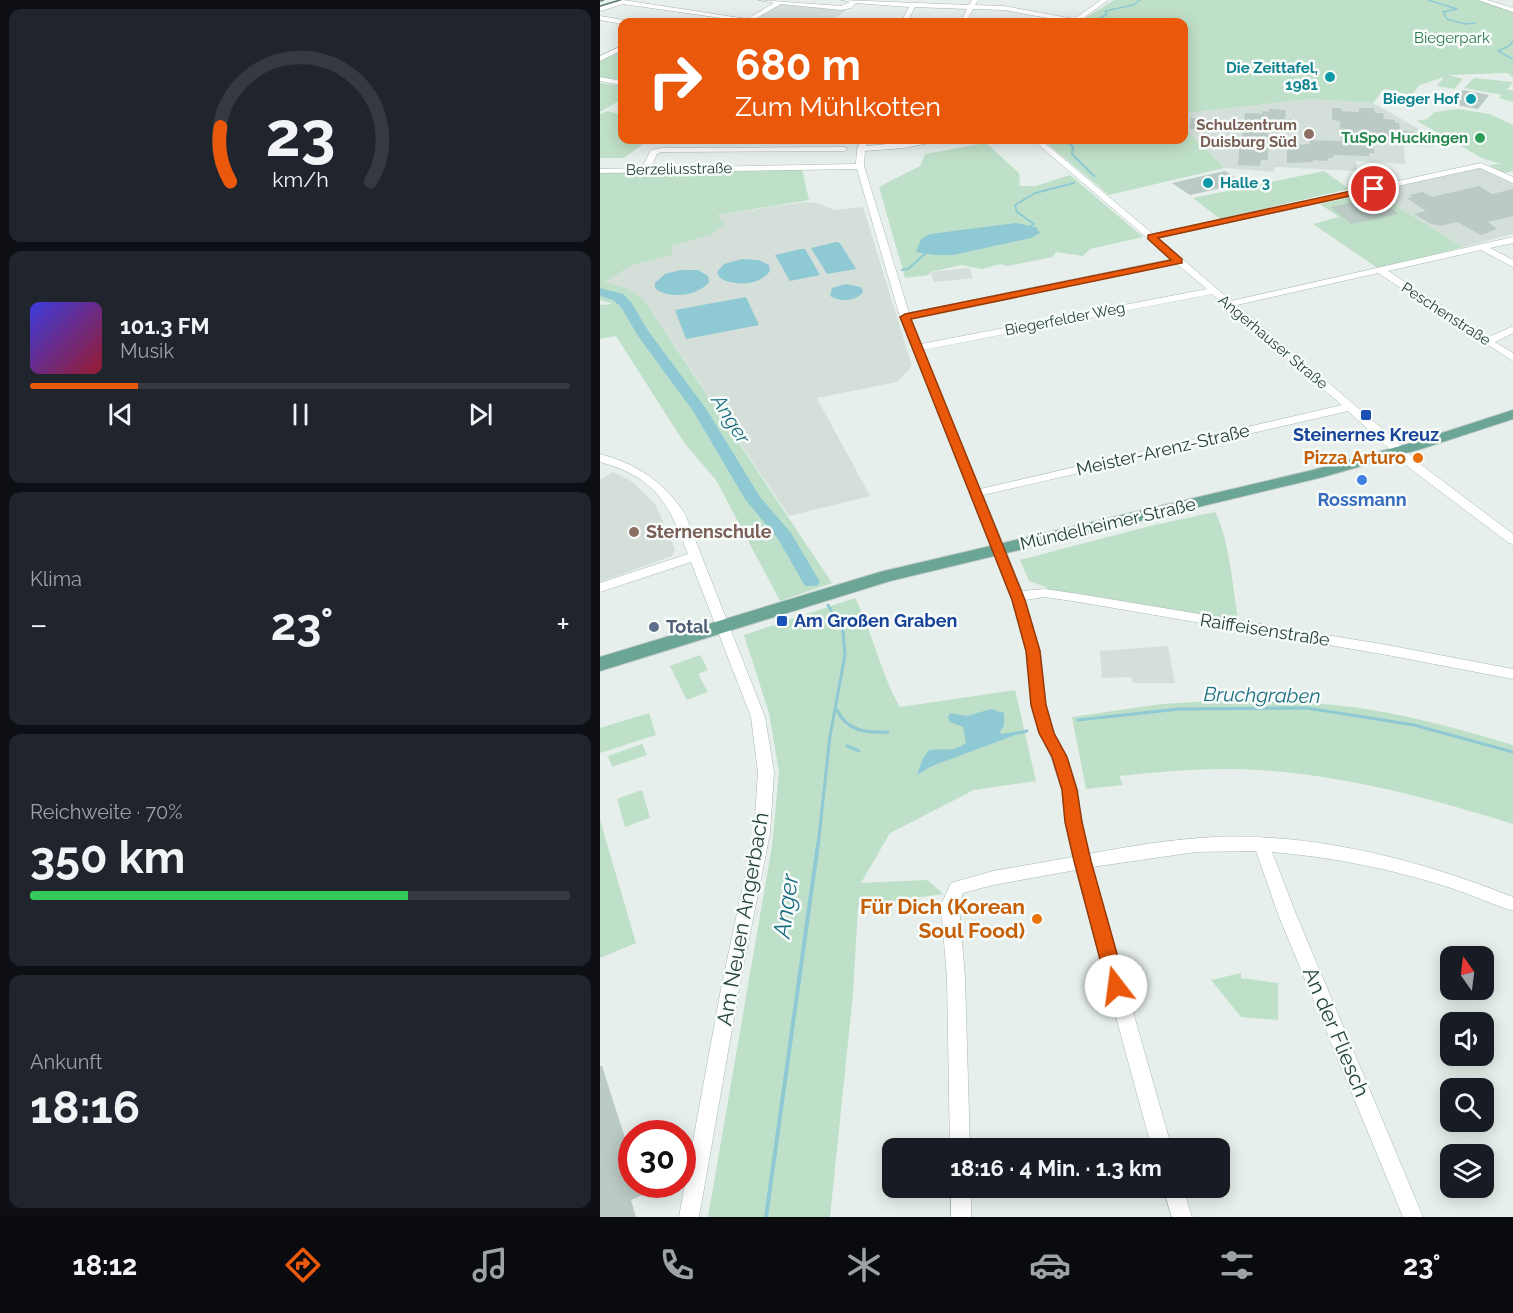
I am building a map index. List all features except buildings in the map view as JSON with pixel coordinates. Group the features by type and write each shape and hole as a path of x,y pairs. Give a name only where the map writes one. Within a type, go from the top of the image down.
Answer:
{"main road":[{"name":"Mündelheimer Straße","path":"600,664 886,576 1317,474 1399,451 1513,414"}],"street":[{"path":"761,0 841,8 849,7 856,1"},
{"path":"844,0 913,5 974,3 1059,18"},
{"path":"1082,18 1105,0"},
{"path":"1481,0 1513,10"},
{"path":"600,9 626,1 724,18"},
{"path":"754,18 783,1"},
{"path":"965,18 974,3"},
{"path":"906,18 913,5"},
{"path":"600,18 618,21"},
{"path":"600,59 618,50"},
{"path":"600,79 618,82"},
{"path":"696,168 704,151 710,144"},
{"path":"863,144 860,166 905,317 1017,596 1033,651 1039,705 1047,733 1059,757 1070,790 1073,822 1082,861 1159,1138"},
{"path":"861,149 916,144"},
{"name":"Angerhauser Straße","path":"1042,144 1349,406 1416,467 1513,540"},
{"path":"645,169 656,151 844,149"},
{"name":"Berzeliusstraße","path":"757,168 762,150"},
{"path":"1151,237 1484,165 1513,180"},
{"name":"Berzeliusstraße","path":"600,171 860,166"},
{"path":"1229,304 1513,240"},
{"path":"1484,248 1513,264"},
{"path":"905,317 1178,261"},
{"name":"Peschenstraße","path":"1380,270 1513,358"},
{"name":"Biegerfelder Weg","path":"917,348 1213,291"},
{"path":"1489,341 1513,330"},
{"name":"Meister-Arenz-Straße","path":"976,493 1349,406"},
{"name":"Am Neuen Angerbach","path":"600,458 641,474 666,496 679,514 758,717 766,772 762,833 730,989 689,1217"},
{"path":"600,588 697,556"},
{"name":"Raiffeisenstraße","path":"1017,596 1045,593 1387,650 1513,674"},
{"path":"960,1138 956,978 950,905 957,888 1082,861 1149,850 1218,844 1317,851 1411,870 1513,904"},
{"name":"An der Fliesch","path":"1262,846 1287,914 1413,1217"},
{"path":"961,1198 962,1217"},
{"path":"1176,1198 1182,1217"}],"shaded area":[{"path":"780,4 846,10 835,18 757,18"},
{"name":"Schulzentrum Duisburg Süd","path":"1310,99 1373,103 1445,144 1430,147 1404,145 1405,164 1356,161 1357,171 1275,167 1274,172 1224,168 1188,131 1188,113"},
{"path":"1482,167 1513,184 1513,234 1463,247 1374,192"},
{"path":"804,202 818,203 834,210 862,207 864,210 912,366 897,382 817,398 870,496 789,516 643,299 605,282 632,265 669,256 671,246 723,222 716,215"},
{"path":"969,268 973,278 934,282 930,272"},
{"name":"Sternenschule","path":"613,472 631,481 655,504 675,549 672,556 600,582 600,480"},
{"path":"1168,646 1175,683 1133,683 1131,677 1102,678 1100,651"}],"green space":[{"name":"Biegerpark","path":"1114,0 1478,0 1513,12 1513,78 1508,73 1449,75 1463,79 1454,89 1437,86 1444,77 1420,85 1411,95 1384,89 1373,103 1310,99 1188,113 1188,18 1085,18"},
{"path":"618,51 618,80 600,78 600,60"},
{"path":"1474,78 1513,82 1507,90 1513,90 1513,102 1499,98 1502,95 1464,88"},
{"path":"600,83 618,85 618,101 600,112"},
{"name":"TuSpo Huckingen","path":"1458,109 1490,114 1513,125 1513,171 1504,173 1489,165 1501,164 1482,158 1417,121 1427,119 1435,112"},
{"path":"607,111 618,114 618,144 643,144 624,158 600,158 600,114"},
{"path":"1188,131 1224,168 1109,195 1048,144 1188,144"},
{"path":"987,144 1019,173 1020,186 1036,186 1070,175 1143,237 1090,249 1083,256 1056,252 1053,257 1007,266 1001,264 982,269 961,265 930,272 929,275 905,278 879,187 920,166 925,154"},
{"path":"802,169 809,200 717,215 724,224 712,234 672,246 672,254 669,256 632,265 605,282 628,289 643,299 832,583 780,601 716,480 685,444 616,336 600,339 600,305 613,304 600,300 600,173"},
{"path":"1324,171 1349,189 1220,219 1193,198"},
{"path":"1374,192 1463,247 1379,269 1313,224 1339,217 1320,204"},
{"path":"1215,512 1224,535 1238,619 1222,616 1222,619 1047,590 1046,587 1029,581 1020,560 1146,527"},
{"path":"855,598 900,707 1015,690 1036,781 974,790 890,833 861,883 928,880 943,894 858,906 853,994 830,1217 708,1217 772,846 779,772 769,713 744,635"},
{"path":"700,655 708,670 698,674 708,692 687,700 670,666"},
{"path":"1211,701 1353,707 1434,723 1513,745 1513,824 1451,805 1356,783 1260,770 1189,770 1119,776 1123,785 1086,789 1072,717 1161,704"},
{"path":"649,713 656,735 600,753 600,728"},
{"path":"642,744 647,755 612,767 608,756"},
{"path":"642,790 650,818 625,827 617,799"},
{"path":"600,820 636,943 600,958"},
{"path":"1241,973 1241,978 1278,983 1278,1020 1241,1017 1211,980"}],"water":[{"path":"1016,223 1036,227 1040,233 1031,238 953,255 916,252 921,239 930,234"},
{"path":"840,243 856,269 827,274 811,248"},
{"path":"805,249 820,275 790,281 775,255"},
{"path":"742,259 759,260 769,265 770,271 766,276 747,283 733,283 720,278 717,272 724,264"},
{"path":"681,270 698,270 708,276 709,282 698,291 683,295 668,294 655,288 655,283 665,274"},
{"path":"846,284 861,287 863,292 856,298 848,300 830,296 832,288"},
{"path":"746,297 759,325 686,339 675,310"},
{"path":"991,709 1004,713 1004,726 1000,731 1001,734 1019,731 1018,734 932,766 917,775 923,758 929,750 953,749 966,743 963,727 950,722 948,717 950,713 967,716"}],"waterway":[{"path":"1100,18 1107,14 1105,11 1133,5 1140,0"},
{"path":"1428,0 1457,9 1443,12 1447,19 1465,24 1475,23"},
{"path":"1513,41 1509,46 1498,51 1513,59"},
{"path":"1070,144 1073,147 1072,154 1094,176"},
{"path":"1031,226 1034,224 1017,212 1015,205 1035,193 1074,183"},
{"path":"902,270 908,269 926,253"},
{"name":"Anger","path":"600,292 618,297 626,305 643,333 700,410 753,499 785,537 811,582"},
{"name":"Anger","path":"818,846 830,736 845,655 843,631 828,605"},
{"name":"Bruchgraben","path":"1078,720 1179,709 1307,708 1414,725 1513,752"},
{"path":"837,710 846,722 858,729 888,732"},
{"name":"Bruchgraben","path":"1018,733 1027,731"},
{"path":"847,746 859,751"},
{"name":"Anger","path":"766,1217 818,844"}],"tram line":[{"path":"600,6 620,0"}],"railway":[{"path":"600,1 604,0"}],"place":[{"name":"Die Zeittafel, 1981","path":"1330,77"},
{"name":"Bieger Hof","path":"1471,99"},
{"name":"Schulzentrum Duisburg Süd","path":"1309,134"},
{"name":"TuSpo Huckingen","path":"1480,138"},
{"name":"Halle 3","path":"1208,183"},
{"name":"Steinernes Kreuz","path":"1366,415"},
{"name":"Pizza Arturo","path":"1418,458"},
{"name":"Rossmann","path":"1362,480"},
{"name":"Sternenschule","path":"634,532"},
{"name":"Am Großen Graben","path":"782,621"},
{"name":"Total","path":"654,627"},
{"name":"Für Dich (Korean Soul Food)","path":"1037,919"}],"route":[{"path":"1116,986 1082,861 1073,822 1070,790 1059,757 1047,733 1039,705 1034,677 1033,651 1019,600 905,317 1178,261 1151,237 1374,189"}]}
